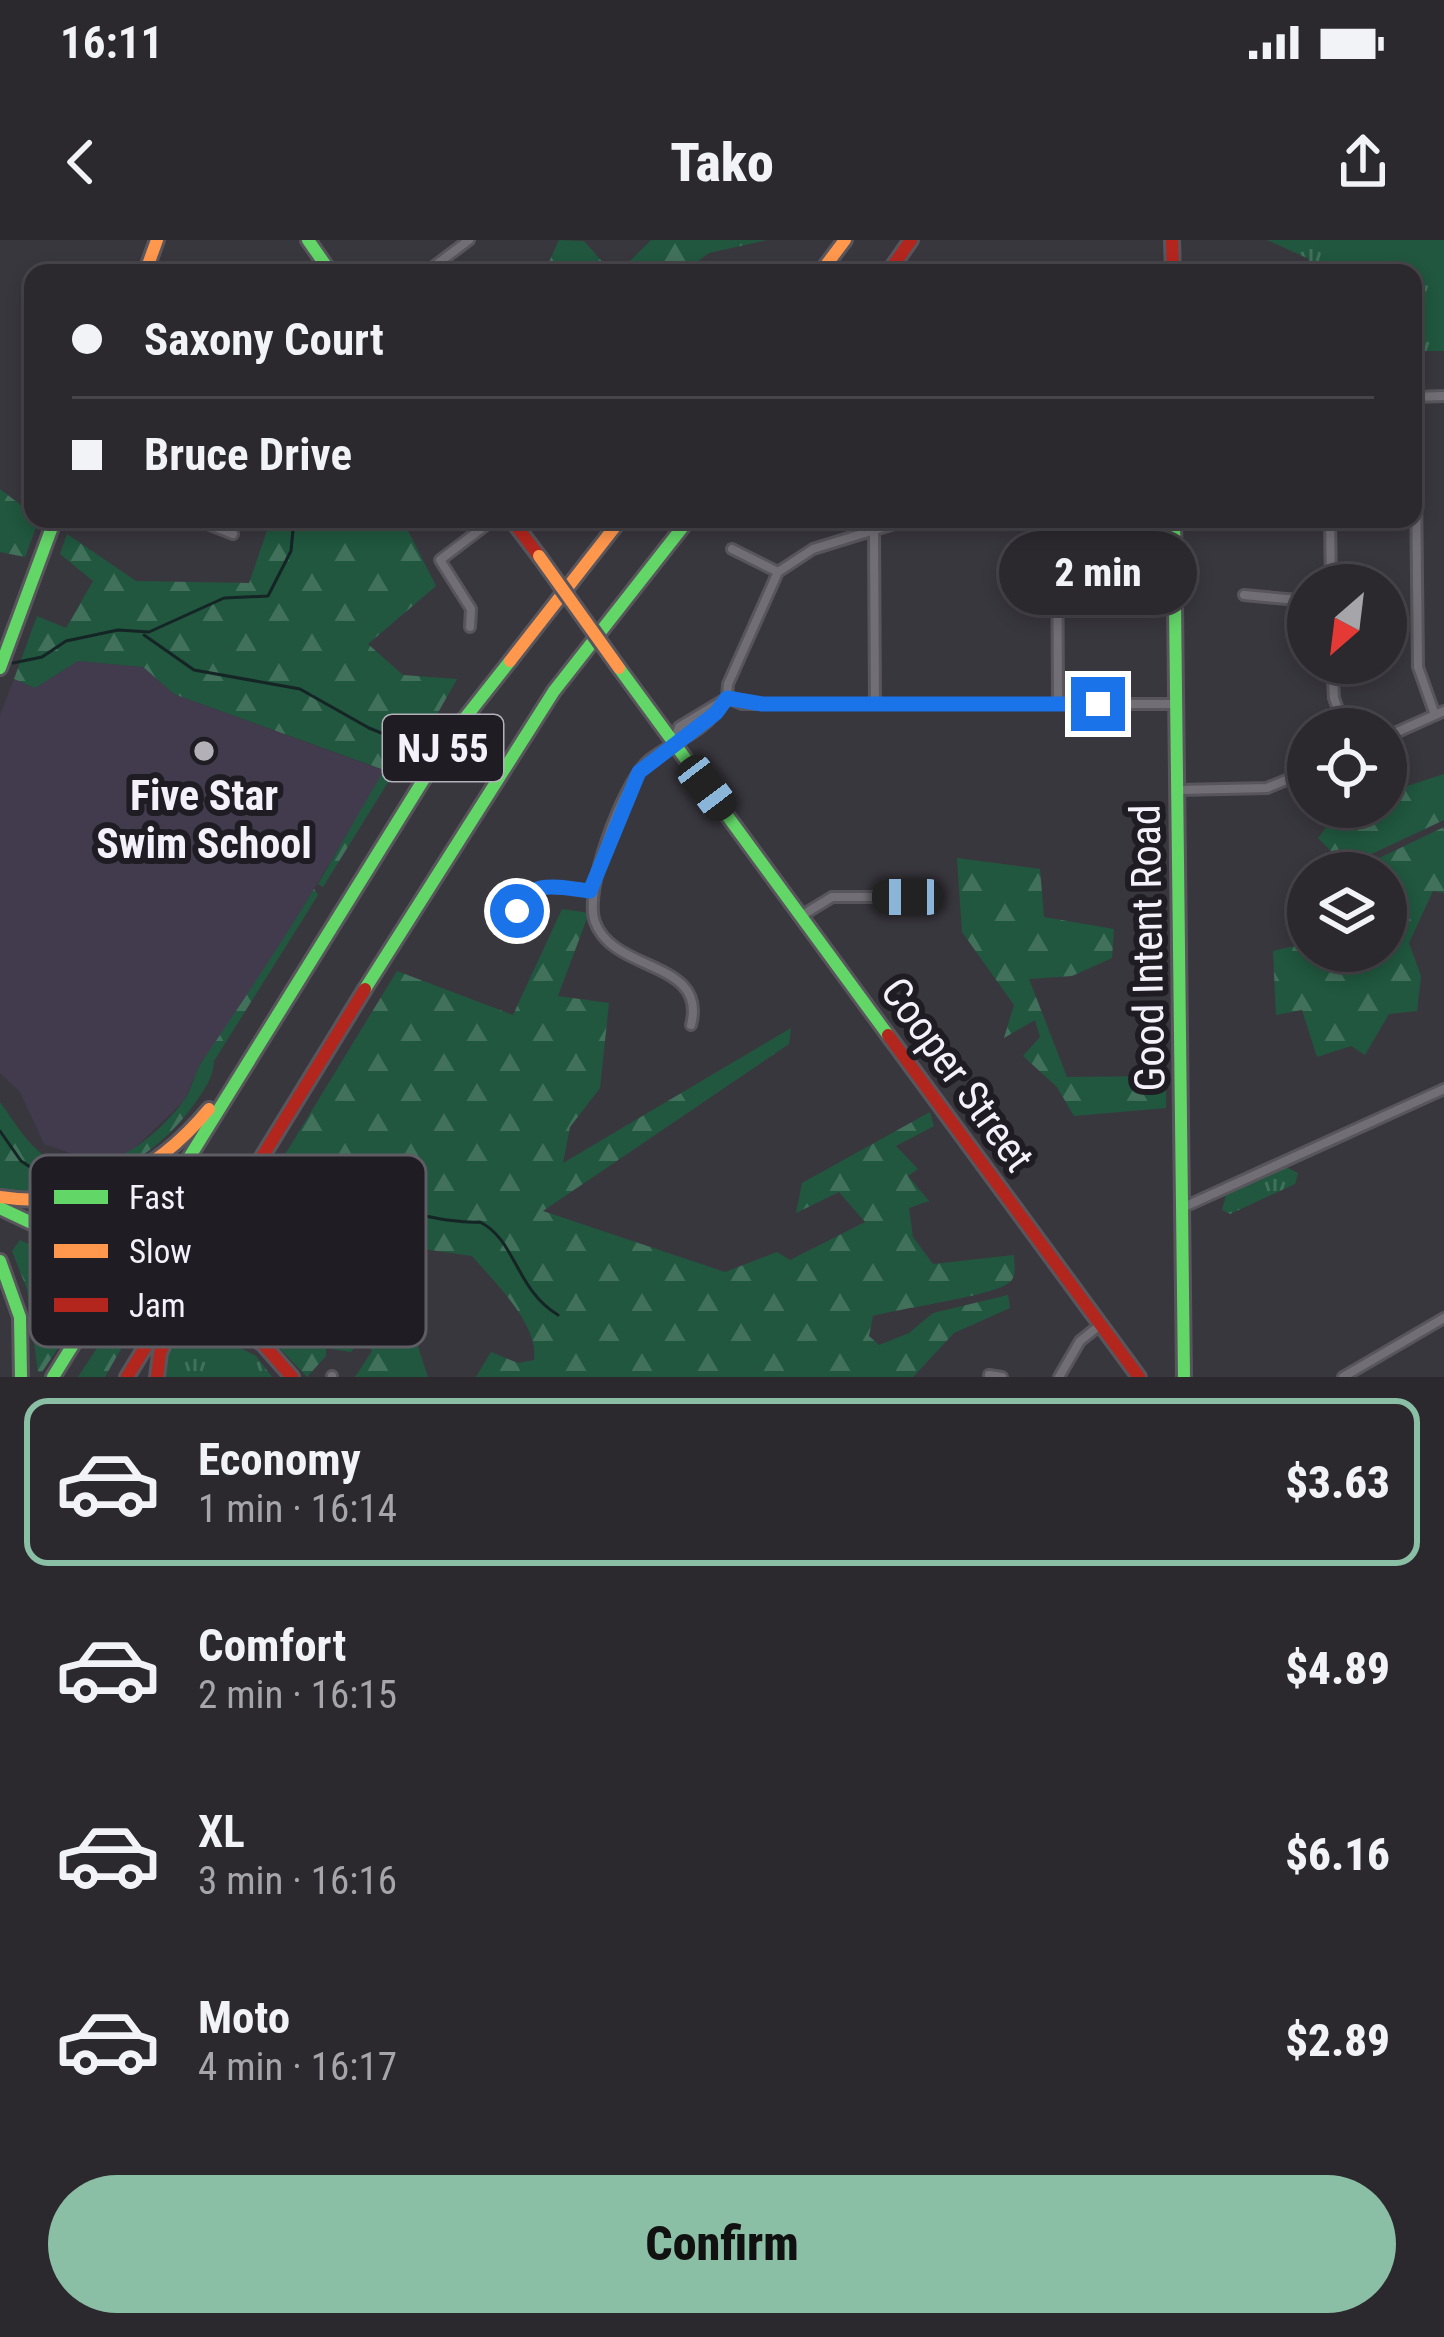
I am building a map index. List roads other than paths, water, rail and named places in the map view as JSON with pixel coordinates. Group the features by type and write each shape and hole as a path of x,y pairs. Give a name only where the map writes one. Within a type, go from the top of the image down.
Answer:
{"main road":[{"path":"827,264 845,240"},
{"path":"0,668 53,528"},
{"name":"Cooper Street","path":"518,528 1138,1377"},
{"name":"NJ 55","path":"190,1155 450,737 614,528"},
{"name":"NJ 55","path":"264,1155 487,791 554,691 682,528"},
{"name":"Good Intent Road","path":"1174,528 1184,1377"},
{"path":"162,1155 206,1115 290,994"},
{"path":"0,1197 30,1202"},
{"path":"0,1208 30,1224"},
{"path":"0,1217 30,1230"},
{"path":"0,1262 20,1317 21,1377"},
{"name":"NJ 55","path":"53,1377 72,1347"},
{"name":"NJ 55","path":"127,1377 146,1347"},
{"path":"157,1377 163,1347"},
{"path":"253,1347 281,1377"},
{"path":"265,1347 292,1377"}],"street":[{"path":"437,264 469,240"},
{"path":"216,528 233,535"},
{"path":"470,627 471,609 440,560 482,528"},
{"path":"724,701 778,572 813,549 883,528"},
{"path":"1057,528 1058,703"},
{"path":"1330,528 1330,564"},
{"path":"1407,727 1440,713 1418,667 1416,528"},
{"path":"874,531 875,704"},
{"path":"732,549 778,572"},
{"path":"1244,596 1287,599"},
{"path":"691,1025 694,1012 686,987 674,974 611,947 593,918 590,891 639,772 673,743 680,727 724,701 1178,704"},
{"path":"1179,790 1267,788 1287,780"},
{"path":"517,911 527,892 536,888 590,891"},
{"path":"801,916 832,897 908,897"},
{"path":"1184,1207 1444,1089"},
{"path":"1343,1377 1442,1323"},
{"path":"1059,1377 1080,1341 1100,1325"},
{"path":"989,1375 1002,1377"}],"waterway":[{"path":"13,663 42,657 66,641 118,630 149,632 224,598 268,596 291,551 293,528"},
{"path":"144,635 194,670 300,689 369,728 426,751"},
{"path":"0,1131 30,1167"},
{"path":"426,1216 480,1222 492,1230 533,1292 558,1315"}],"place":[{"name":"Five Star Swim School","path":"204,751"}]}
